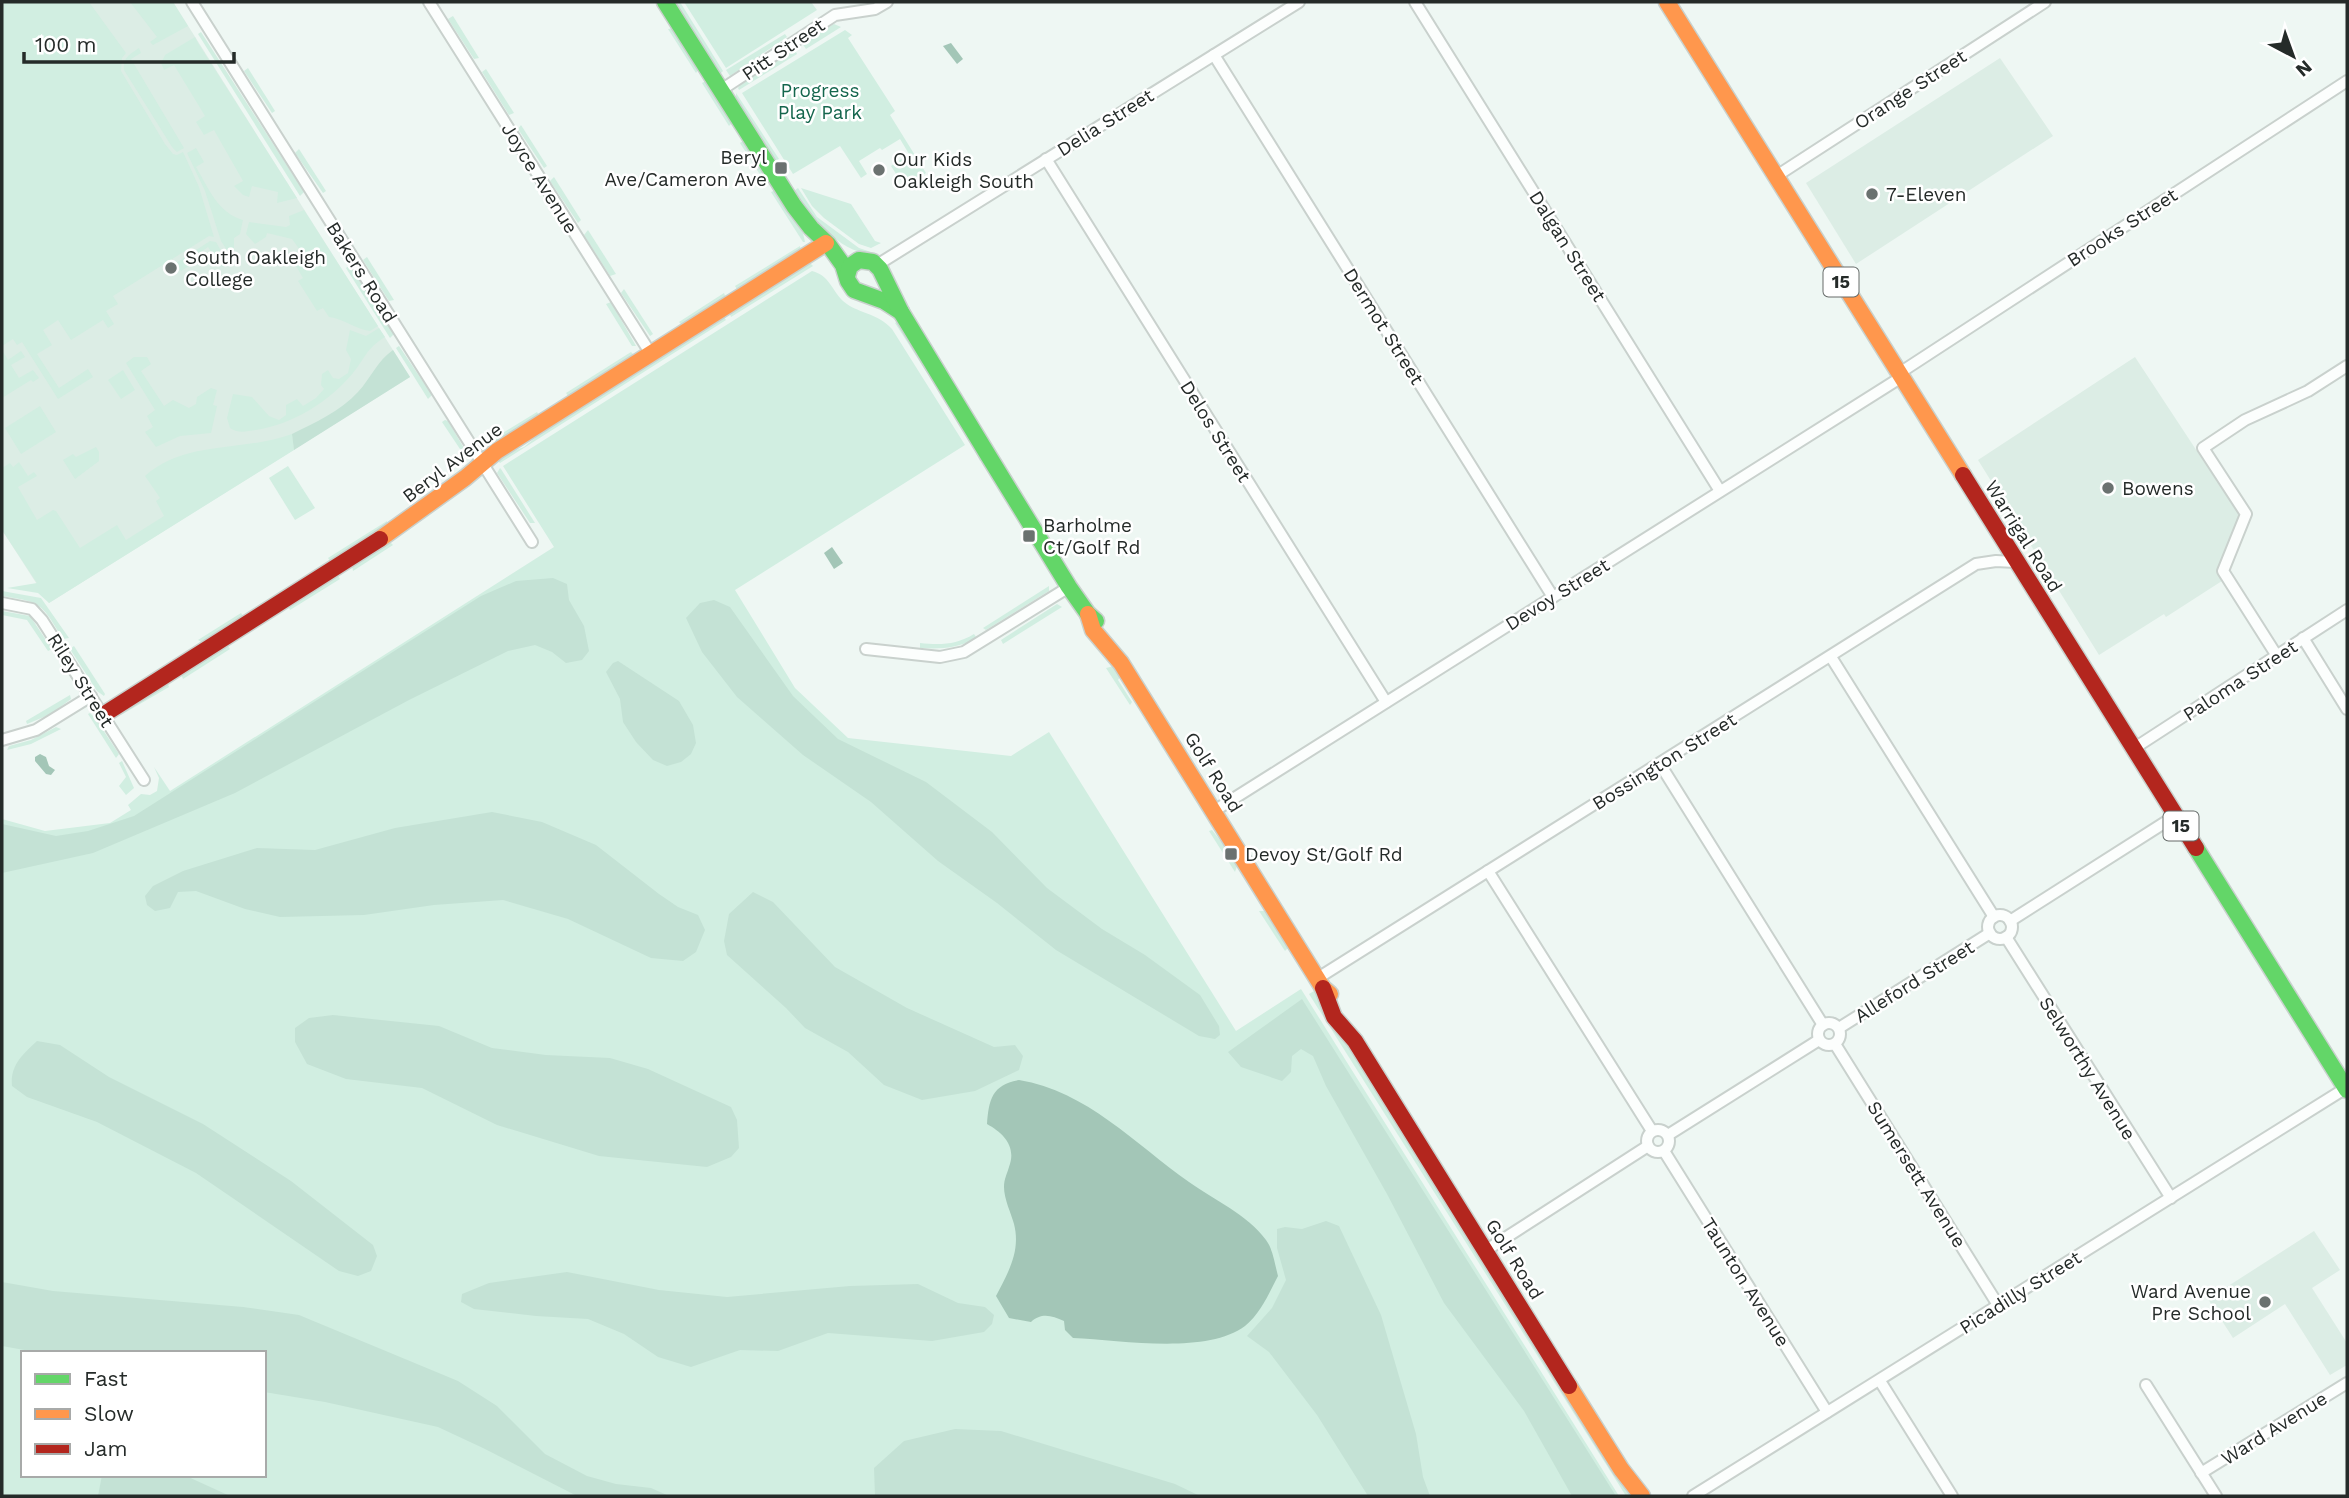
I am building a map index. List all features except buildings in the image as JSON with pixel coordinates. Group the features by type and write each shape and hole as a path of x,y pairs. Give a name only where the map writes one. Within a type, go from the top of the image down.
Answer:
{"main road":[{"path":"665,2 794,206 811,229 827,243 855,290 864,293 875,290 880,285 874,266 838,245 827,243"},
{"name":"Warrigal Road","path":"1667,2 2346,1089"},
{"name":"Beryl Avenue","path":"103,715 400,527 497,451 827,243"},
{"path":"847,276 850,266 874,266"},
{"name":"Golf Road","path":"874,266 895,296 901,312 1088,614 1093,631 1112,651 1214,811 1321,983 1325,1000 1345,1032 1355,1041 1621,1469 1642,1496"},
{"name":"Golf Road","path":"864,293 884,300 901,312"}],"street":[{"name":"Bakers Road","path":"192,2 532,542"},
{"name":"Joyce Avenue","path":"429,2 651,354"},
{"name":"Pitt Street","path":"721,90 835,15 875,9 887,2"},
{"name":"Delia Street","path":"874,266 1299,2"},
{"name":"Dalgan Street","path":"1415,2 1720,491"},
{"name":"Orange Street","path":"1775,177 2045,2"},
{"name":"Dermot Street","path":"1214,55 1553,597"},
{"name":"Brooks Street","path":"1899,376 2347,81"},
{"name":"Delos Street","path":"1046,159 1386,702"},
{"path":"2277,656 2223,571 2246,514 2203,448 2245,420 2308,391 2347,366"},
{"name":"Devoy Street","path":"1214,811 1899,376"},
{"name":"Bossington Street","path":"1321,983 1488,871 1976,564 2015,562"},
{"path":"866,649 940,657 964,652 1069,587"},
{"name":"Riley Street","path":"2,603 24,606 37,612 144,780"},
{"name":"Paloma Street","path":"2133,749 2347,610"},
{"path":"2303,638 2347,709"},
{"path":"1831,657 1994,917"},
{"path":"2,740 36,730 91,696"},
{"path":"1660,764 1823,1025"},
{"path":"2010,921 2175,817"},
{"path":"1488,871 1652,1131"},
{"path":"2001,915 2010,921 2011,932 2006,937 1996,938 1990,933 1988,926 1994,917 2001,915"},
{"name":"Alleford Street","path":"1839,1028 1990,933"},
{"name":"Selworthy Avenue","path":"2006,937 2171,1198"},
{"path":"1832,1023 1839,1028 1840,1037 1835,1044 1826,1045 1819,1040 1818,1032 1823,1025 1832,1023"},
{"path":"1668,1135 1819,1040"},
{"name":"Sumersett Avenue","path":"1835,1044 1998,1305"},
{"name":"Picadilly Street","path":"1693,1496 2346,1089"},
{"path":"1661,1130 1668,1135 1669,1144 1664,1151 1655,1152 1648,1146 1647,1138 1652,1131 1661,1130"},
{"path":"1485,1251 1648,1146"},
{"name":"Taunton Avenue","path":"1664,1151 1827,1412"},
{"path":"1880,1381 1952,1496"},
{"name":"Ward Avenue","path":"2202,1473 2347,1383"},
{"name":"Ward Avenue","path":"2146,1385 2216,1496"}],"shaded area":[{"name":"South Oakleigh College","path":"2,2 173,2 410,377 49,603 2,530"},
{"path":"951,43 963,59 957,64 943,46"},
{"path":"2000,58 2053,136 1856,264 1806,183"},
{"path":"393,350 410,377 294,450 292,434 344,405 363,387"},
{"name":"Bowens","path":"2135,357 2239,515 2219,569 2225,579 2099,655 1978,460"},
{"path":"832,547 843,563 834,569 824,553"},
{"path":"553,578 567,584 569,600 584,626 589,651 582,660 566,663 552,652 535,645 508,651 409,700 235,793 93,853 2,873 2,824 56,836 88,831 134,816 481,596 516,581"},
{"path":"714,600 730,607 793,696 838,739 926,782 992,832 1047,888 1200,995 1219,1026 1220,1035 1215,1039 1199,1036 1056,950 938,861 871,802 803,755 737,697 702,652 686,618 700,603"},
{"path":"618,661 679,701 693,725 696,743 691,754 681,762 667,766 653,760 636,742 623,722 620,699 606,672"},
{"path":"40,754 46,757 49,766 55,770 51,775 46,774 35,761 35,757"},
{"path":"492,812 542,822 596,845 659,894 678,907 698,915 705,930 696,952 683,961 651,958 568,919 503,900 434,905 364,915 280,917 245,909 196,891 178,892 170,908 155,911 147,905 145,896 153,886 183,871 257,848 315,850 395,828"},
{"path":"753,892 773,902 835,967 907,1008 994,1047 1015,1045 1023,1056 1019,1070 975,1091 922,1100 884,1085 848,1052 805,1028 727,955 724,941 729,914"},
{"path":"1302,999 1616,1496 1572,1496 1524,1411 1444,1303 1326,1086 1313,1056 1301,1049 1292,1056 1291,1072 1282,1081 1241,1067 1228,1052"},
{"path":"333,1015 439,1026 492,1048 546,1055 610,1058 648,1069 731,1107 737,1120 739,1148 731,1157 707,1167 599,1156 497,1125 422,1088 346,1079 307,1064 295,1042 295,1028 309,1018"},
{"path":"37,1041 60,1045 109,1077 203,1124 291,1181 373,1245 377,1256 371,1271 358,1276 339,1271 196,1173 97,1122 27,1097 12,1086 13,1072 22,1055"},
{"path":"1019,1080 1067,1095 1088,1107 1189,1182 1240,1215 1258,1231 1274,1257 1278,1276 1251,1321 1228,1335 1186,1343 1162,1344 1073,1338 1065,1330 1064,1321 1055,1318 1043,1316 1031,1322 1009,1318 996,1296 1015,1253 1016,1234 1004,1187 1011,1153 1003,1136 987,1124 994,1094 1003,1085"},
{"path":"1326,1221 1339,1226 1381,1315 1416,1434 1423,1477 1430,1496 1368,1496 1317,1415 1269,1352 1247,1336 1272,1308 1286,1280 1277,1248 1277,1229 1302,1229"},
{"name":"Ward Avenue Pre School","path":"2314,1231 2340,1270 2312,1288 2347,1343 2347,1365 2330,1375 2285,1304 2233,1338 2208,1299"},
{"path":"567,1272 659,1290 727,1297 850,1286 918,1284 958,1303 985,1307 994,1315 992,1324 984,1332 932,1341 828,1333 778,1351 740,1350 691,1367 658,1357 624,1334 588,1319 474,1309 461,1302 462,1294 489,1283"},
{"path":"2,1282 53,1291 243,1307 299,1315 458,1381 497,1406 545,1454 587,1476 616,1484 651,1488 669,1496 577,1496 438,1427 325,1402 266,1392 266,1351 30,1351 2,1346"},
{"path":"955,1429 1001,1431 1175,1484 1200,1496 875,1496 874,1468 904,1441"},
{"path":"102,1477 188,1477 230,1496 98,1496"}],"green space":[{"path":"2,2 89,2 126,53 122,58 121,71 165,144 173,154 183,152 199,187 214,237 209,236 113,296 118,304 106,311 114,324 108,328 103,320 71,340 58,320 43,330 52,345 37,354 59,388 88,369 93,377 58,399 22,342 17,345 13,339 2,346"},
{"path":"130,2 173,2 188,26 153,45 150,42 157,37"},
{"path":"674,2 680,2 723,71 720,74"},
{"name":"Progress Play Park","path":"684,2 811,2 817,10 726,68"},
{"path":"453,16 479,58 474,59 448,19"},
{"path":"834,24 841,27 806,49 802,43"},
{"path":"674,28 699,69 696,73 668,29"},
{"name":"Progress Play Park","path":"845,30 852,35 848,38 895,111 890,115 926,173 910,183 905,177 900,180 891,166 909,154 900,139 859,161 867,174 861,178 840,146 793,174 742,93"},
{"path":"201,32 304,192 300,196 198,34"},
{"path":"785,34 787,37 730,76 726,70"},
{"path":"195,37 297,198 277,203 278,192 252,186 249,197 234,186 243,181 214,130 204,135 196,122 205,116 174,65 164,70 161,63 165,55"},
{"path":"139,48 141,53 131,59 184,148 177,152 124,70 126,59"},
{"path":"794,48 797,54 739,90 740,85"},
{"path":"248,68 275,111 272,113 244,71"},
{"path":"486,69 514,113 509,115 482,72"},
{"path":"706,81 733,122 729,126 702,83"},
{"path":"736,93 779,159 775,162 736,99"},
{"path":"521,125 547,166 544,168 518,129"},
{"path":"743,141 767,177 764,181 740,143"},
{"path":"196,148 204,162 196,167 210,192 227,212 243,220 240,234 234,238 234,254 231,256 221,241 205,191 187,153"},
{"path":"299,149 326,191 323,193 295,153"},
{"path":"554,177 581,220 578,223 550,181"},
{"path":"798,188 817,217 859,248 874,253 851,248 828,232 800,201 794,191"},
{"path":"801,188 851,204 875,241 881,243 871,248 859,244 824,218 812,206"},
{"path":"776,190 803,233 805,242 771,192"},
{"path":"304,210 378,326 370,331 329,317 323,308 317,311 298,281 303,278 296,266 302,253 292,239 267,233 266,237 255,244 246,234 249,222 286,227 290,225 289,216"},
{"path":"588,230 616,274 610,276 584,235"},
{"path":"210,241 216,242 228,263 222,267 208,247 198,254 200,259 181,271 176,263"},
{"path":"800,246 801,250 738,291 735,286"},
{"path":"367,257 394,300 389,301 363,260"},
{"path":"809,262 813,266 731,317 729,312"},
{"path":"350,265 394,334 390,338 346,268"},
{"path":"812,271 827,280 848,305 874,316 892,329 965,445 735,590 795,688 848,738 1011,756 1049,732 1236,1031 1301,989 1619,1496 2,1496 2,819 45,831 110,823 131,810 128,805 141,794 150,795 157,791 159,778 154,767 170,791 554,547 503,466"},
{"path":"624,289 653,334 650,336 621,293"},
{"path":"724,293 726,298 682,325 679,322"},
{"path":"611,302 636,346 632,346 606,304"},
{"path":"723,316 726,320 500,463 498,461 505,454 524,447 556,421"},
{"path":"898,321 983,460 980,461 968,437 895,323"},
{"path":"379,328 385,337 370,350 343,384 322,402 297,417 270,427 243,432 230,428 227,418 233,394 252,397 269,416 279,420 286,415 286,405 297,399 303,406 316,398 324,389 321,385 322,374 328,370 333,378 339,379 348,373 351,359 346,350 350,330 366,336"},
{"path":"399,346 432,395 428,399 396,348"},
{"path":"2,350 8,360 21,351 25,357 11,365 19,378 33,370 39,378 2,398"},
{"path":"631,352 634,355 632,357 569,397 566,393"},
{"path":"134,357 147,357 151,364 141,371 164,406 173,400 189,408 196,404 197,397 211,388 217,390 213,405 217,406 211,433 180,436 156,447 145,432 153,427 147,416 155,410 126,363"},
{"path":"123,370 135,390 121,399 108,380"},
{"path":"40,406 56,432 21,454 5,428"},
{"path":"537,412 539,415 495,444 488,442"},
{"path":"445,420 468,455 466,458 442,422"},
{"path":"292,434 294,450 49,603 38,593 7,588 37,583 2,530 2,468 10,463 13,467 19,462 28,476 34,472 37,476 18,487 37,520 53,510 56,511 80,548 117,525 126,540 164,516 156,501 160,498 145,476 161,465 196,452"},
{"path":"96,447 99,461 75,479 63,460"},
{"path":"288,466 315,508 295,520 269,478"},
{"path":"500,468 535,523 530,523 497,473"},
{"path":"387,521 387,526 331,562 328,558"},
{"path":"390,542 393,545 353,571 352,566"},
{"path":"338,576 340,579 290,610 289,608"},
{"path":"1049,586 1049,591 986,630 983,628"},
{"path":"2,591 41,598 69,638 63,639 40,607 26,600 2,596"},
{"path":"1057,604 1062,607 1003,644 1001,640"},
{"path":"2,611 30,616 52,649 48,651 27,620 2,615"},
{"path":"241,613 244,617 203,643 198,640"},
{"path":"974,634 974,639 954,647 920,648 920,643 948,643"},
{"path":"227,645 230,649 183,679 181,674"},
{"path":"74,646 104,696 97,691 70,649"},
{"path":"1114,666 1121,675 1118,680 1132,702 1130,705 1106,668"},
{"path":"165,684 169,687 121,715 123,711"},
{"path":"70,695 71,699 51,714 27,724 26,721"},
{"path":"90,713 119,754 116,758 88,714"},
{"path":"56,727 61,729 31,744 7,750 9,746 31,740"},
{"path":"122,761 134,788 126,795 119,786 126,777 119,763"},
{"path":"1212,830 1238,863 1235,872 1209,831"},
{"path":"1259,911 1264,911 1288,948 1285,951"},
{"path":"1314,991 1633,1496 1626,1496 1309,994"}],"traffic: fast":[{"path":"665,2 794,206 843,265 854,290 884,301 901,312"},
{"path":"847,276 850,266 859,260 873,262 880,269 901,312 991,460 1069,587 1096,621"},
{"path":"2196,848 2347,1090"}],"traffic: slow":[{"path":"1667,2 1963,475"},
{"path":"380,539 465,478 497,451 826,243"},
{"path":"1088,614 1093,630 1121,663 1323,988 1330,994"},
{"path":"1569,1386 1621,1469 1642,1496"}],"traffic: jam":[{"path":"1963,475 2196,848"},
{"path":"103,715 380,539"},
{"path":"1323,988 1334,1017 1355,1041 1569,1386"}],"place":[{"name":"Beryl Ave/Cameron Ave","path":"781,168"},
{"name":"Our Kids Oakleigh South","path":"879,170"},
{"name":"7-Eleven","path":"1872,194"},
{"name":"South Oakleigh College","path":"171,268"},
{"name":"Bowens","path":"2108,488"},
{"name":"Barholme Ct/Golf Rd","path":"1029,536"},
{"name":"Devoy St/Golf Rd","path":"1231,854"},
{"name":"Ward Avenue Pre School","path":"2265,1302"}]}
